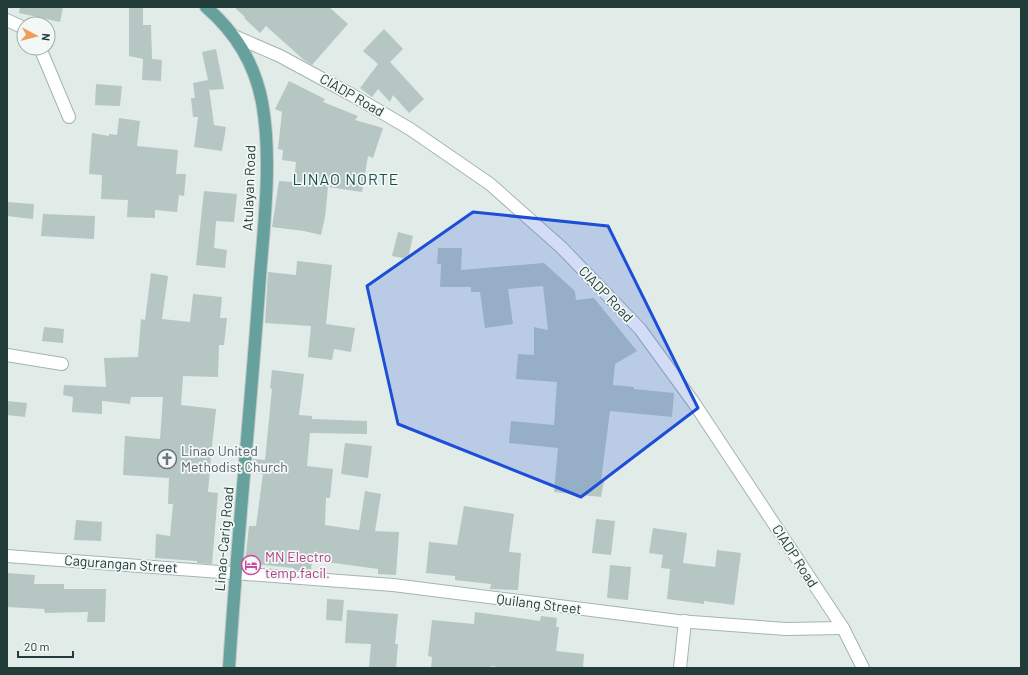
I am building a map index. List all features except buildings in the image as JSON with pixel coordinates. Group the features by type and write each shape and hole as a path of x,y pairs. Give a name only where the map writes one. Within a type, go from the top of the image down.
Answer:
{"main road":[{"name":"Atulayan Road","path":"206,7 234,36 252,67 262,102 268,160 254,364"},
{"name":"Linao-Carig Road","path":"229,668 235,573 254,364"}],"street":[{"name":"CIADP Road","path":"234,36 280,56 352,95 410,129 490,184 562,248 644,335 694,403 843,628 863,668"},
{"path":"43,56 69,118"},
{"path":"7,355 62,364"},
{"name":"Cagurangan Street","path":"7,556 235,573"},
{"name":"Quilang Street","path":"235,573 393,585 685,621 786,629 843,628"},
{"path":"680,668 685,621"}],"highlighted area":[{"path":"473,212 608,226 698,408 581,497 398,424 367,286"}],"place":[{"name":"Linao United Methodist Church","path":"167,459"},
{"name":"MN Electro temp.facil.","path":"251,565"}],"district":[{"name":"LINAO NORTE","path":"346,179"}]}
